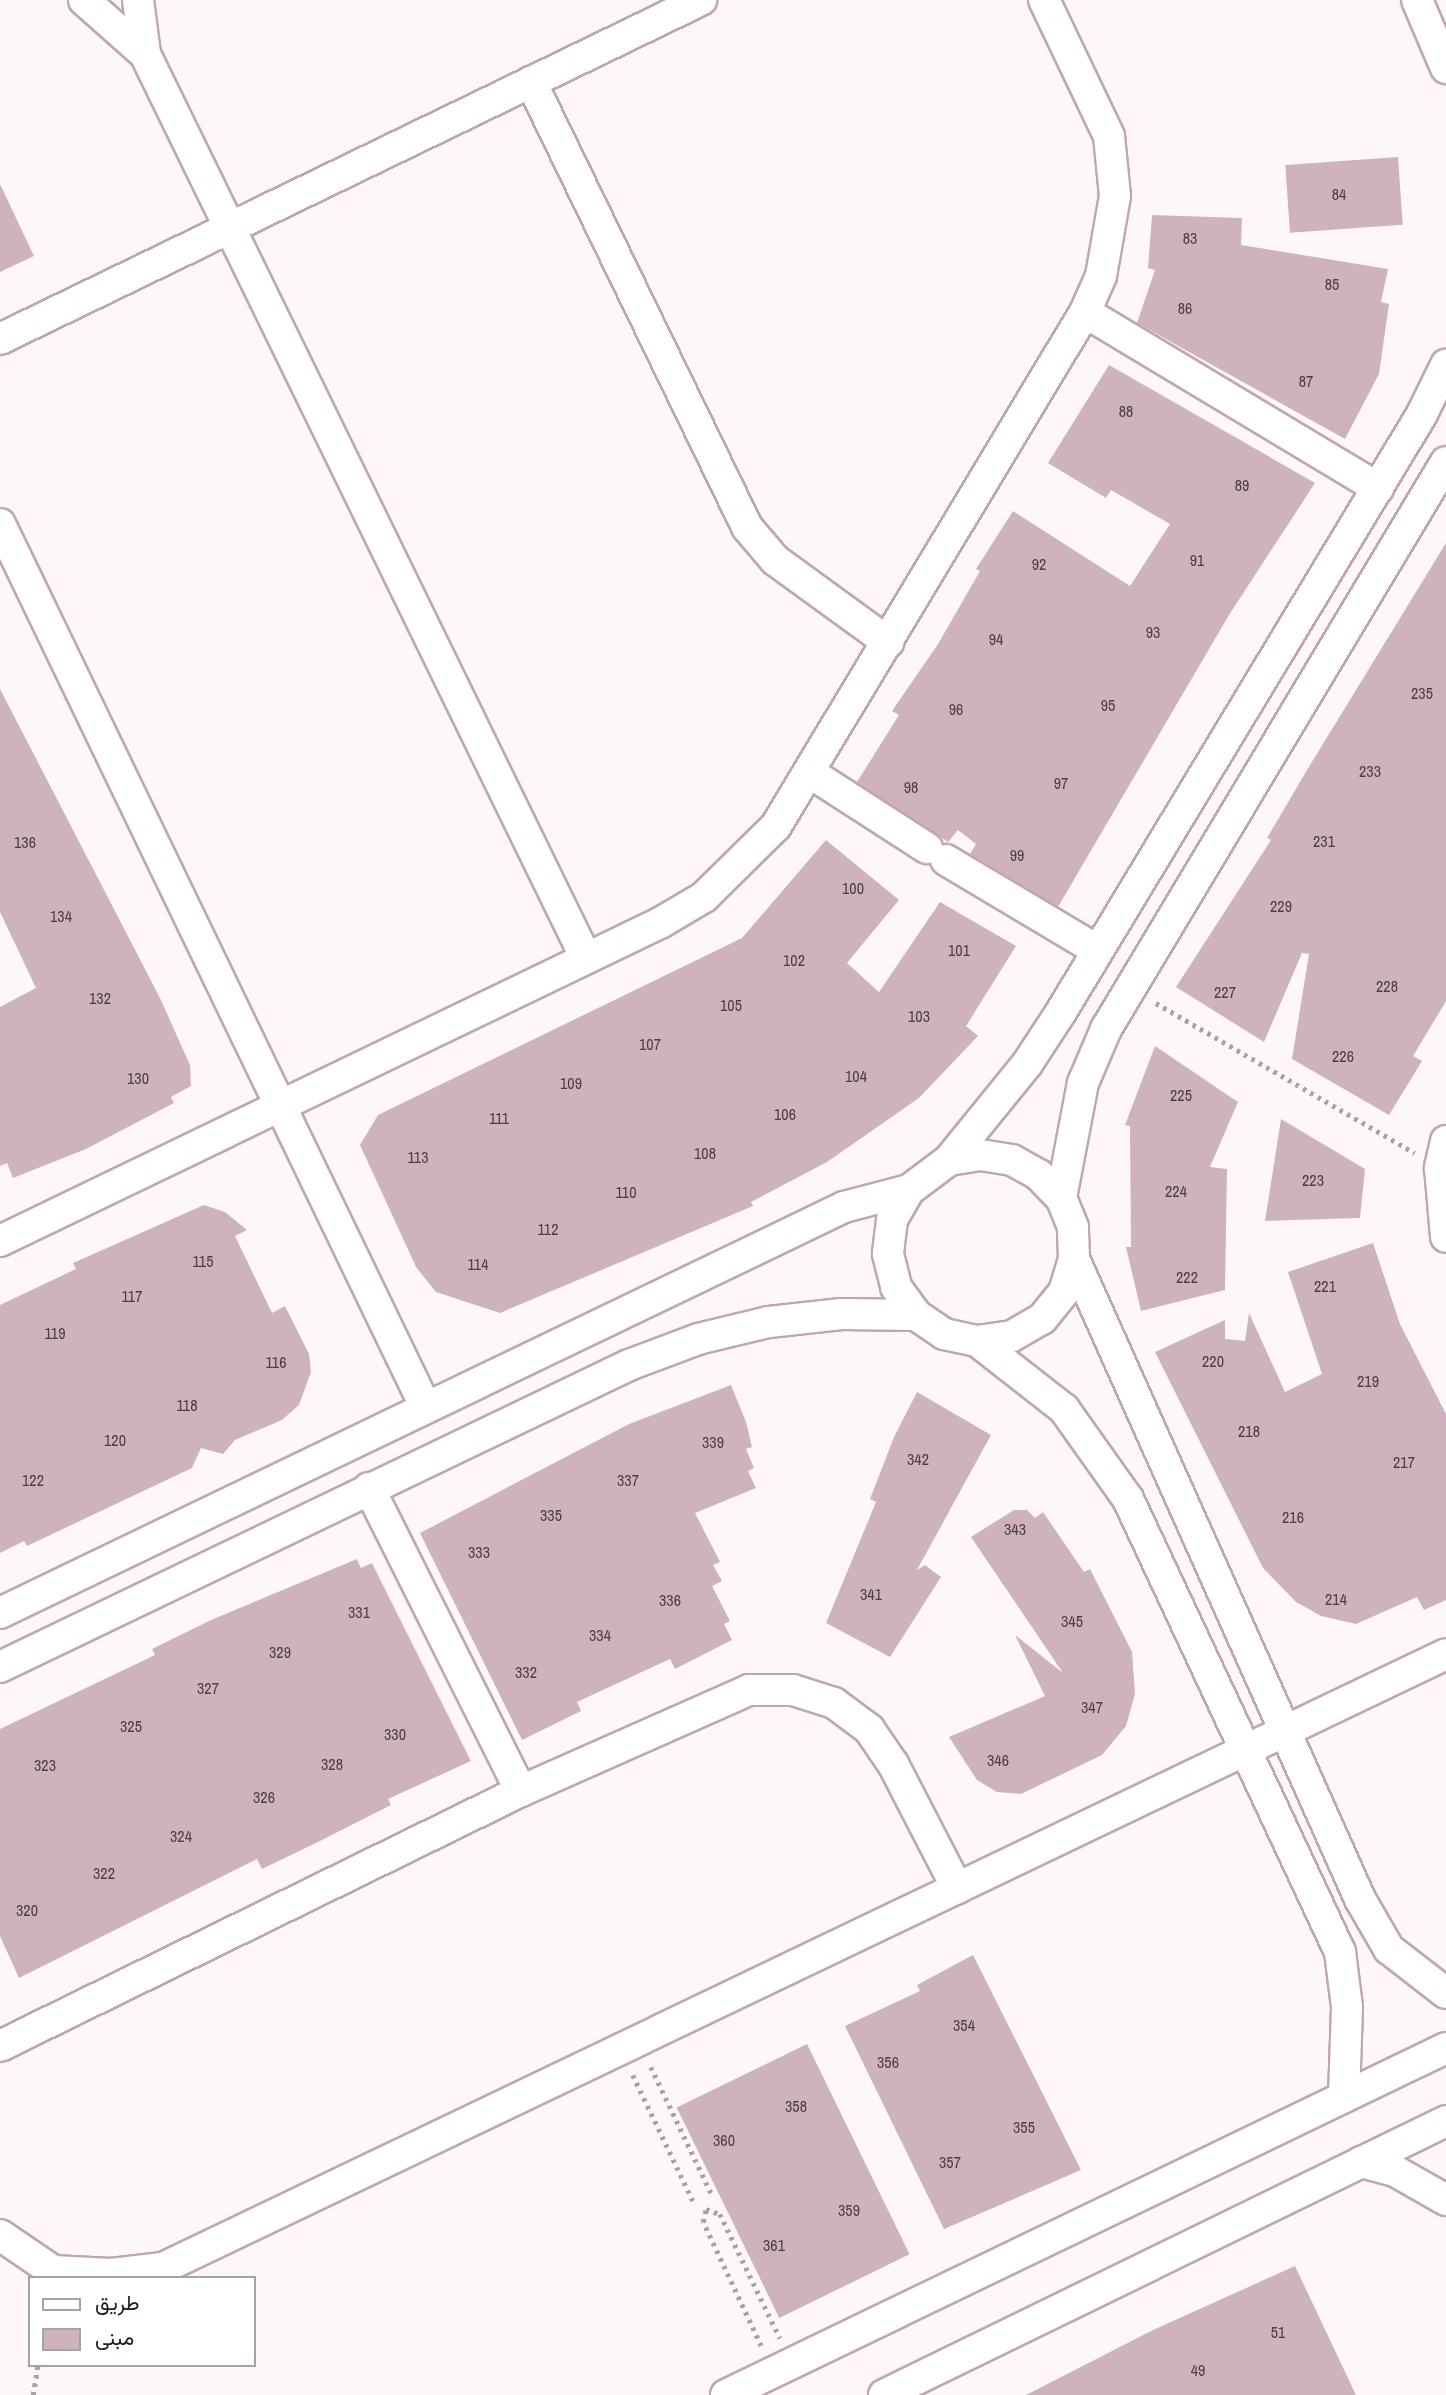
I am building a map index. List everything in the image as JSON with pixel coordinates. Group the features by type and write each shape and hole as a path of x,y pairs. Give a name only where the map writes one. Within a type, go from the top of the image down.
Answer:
{"street":[{"path":"84,0 145,54"},
{"path":"138,0 145,54 586,958"},
{"path":"0,340 701,0"},
{"path":"0,1241 586,958 704,897 743,864 812,774 1085,313 1111,236 1115,196 1109,136 1044,0"},
{"path":"1417,0 1446,68"},
{"path":"531,82 747,527 775,560 888,642"},
{"path":"1085,313 1378,488"},
{"path":"0,1613 844,1207 909,1190 949,1160 1027,1064 1378,488 1446,365"},
{"path":"1060,1198 1083,1083 1131,988 1446,462"},
{"path":"0,524 426,1408"},
{"path":"812,774 937,854 1097,950"},
{"path":"1443,1154 1446,1237"},
{"path":"909,1190 892,1220 888,1254 896,1287 916,1315 944,1334 977,1341 1012,1336 1042,1319 1064,1292 1074,1259 1073,1227 1060,1198 1039,1175 1012,1160 980,1155 949,1160"},
{"path":"1074,1259 1360,1899 1389,1949 1446,1993"},
{"path":"0,1667 369,1488 629,1366 698,1339 769,1322 842,1314 916,1315"},
{"path":"977,1341 1054,1400 1100,1451 1128,1499 1340,1952 1347,2007 1344,2097"},
{"path":"369,1488 521,1791"},
{"path":"0,2235 53,2272 99,2275 163,2268 1446,1654"},
{"path":"0,2046 521,1791 708,1704 749,1690 793,1690 834,1703 869,1729 893,1765 957,1888"},
{"path":"726,2395 1446,2048"},
{"path":"884,2395 1446,2121"},
{"path":"1361,2162 1395,2171 1446,2200"}],"path":[{"path":"1131,988 1443,1154"},
{"path":"630,2045 712,2195"},
{"path":"630,2045 694,2203"},
{"path":"706,2209 720,2214 783,2368 703,2222 706,2209"},
{"path":"33,2395 38,2367"}],"building":[{"path":"1398,157 1403,225 1290,233 1285,165"},
{"path":"0,184 34,256 0,272"},
{"path":"1152,215 1242,218 1241,245 1388,269 1381,302 1389,304 1379,374 1345,439 1137,323 1155,270 1148,268"},
{"path":"1109,365 1315,483 1229,615 1058,907 970,854 976,844 958,830 948,842 857,782 899,715 892,711 938,644 980,571 976,569 1013,511 1130,586 1170,524 1111,490 1106,498 1048,463"},
{"path":"1446,543 1446,1001 1413,1056 1422,1061 1389,1115 1292,1059 1309,954 1302,953 1264,1042 1176,987 1271,840 1267,838 1307,770"},
{"path":"0,689 160,998 190,1065 191,1086 171,1097 174,1103 86,1149 13,1178 7,1163 0,1166 0,1007 36,988 0,912"},
{"path":"826,840 899,900 847,963 879,992 940,902 1016,946 966,1026 978,1036 919,1098 827,1162 751,1202 753,1206 500,1313 436,1292 416,1267 360,1145 378,1115 742,938"},
{"path":"1155,1046 1238,1102 1210,1167 1227,1169 1225,1290 1141,1311 1126,1247 1131,1247 1130,1126 1125,1125"},
{"path":"1281,1119 1365,1169 1360,1218 1265,1221"},
{"path":"204,1205 225,1212 247,1230 235,1236 272,1313 285,1306 309,1354 311,1372 299,1405 282,1420 235,1440 223,1454 201,1448 192,1468 27,1546 24,1541 0,1553 0,1305 76,1269 73,1263"},
{"path":"1373,1243 1400,1324 1446,1414 1446,1600 1424,1610 1417,1597 1356,1624 1321,1616 1296,1602 1263,1568 1155,1352 1225,1320 1225,1339 1245,1341 1249,1313 1285,1392 1322,1374 1288,1272"},
{"path":"731,1385 746,1422 752,1447 746,1449 754,1468 748,1471 756,1488 695,1513 720,1562 713,1565 722,1581 712,1586 730,1621 724,1624 732,1640 675,1669 670,1659 577,1702 581,1711 522,1740 420,1533 629,1424"},
{"path":"917,1392 991,1435 917,1570 925,1565 941,1577 890,1657 826,1623 876,1502 870,1499 894,1437"},
{"path":"1014,1510 1027,1510 1035,1518 1043,1512 1084,1572 1090,1569 1132,1652 1135,1694 1126,1726 1102,1755 1021,1794 997,1792 977,1780 949,1737 1045,1696 1015,1635 1063,1673 971,1537"},
{"path":"357,1559 361,1568 372,1563 471,1761 388,1799 391,1805 262,1869 257,1859 19,1978 0,1936 0,1729 155,1655 152,1649 211,1620"},
{"path":"973,1955 1081,2170 944,2229 845,2026 920,1991 917,1985"},
{"path":"807,2044 910,2254 779,2318 677,2108"},
{"path":"1295,2266 1356,2395 1026,2395 1153,2330"}]}
